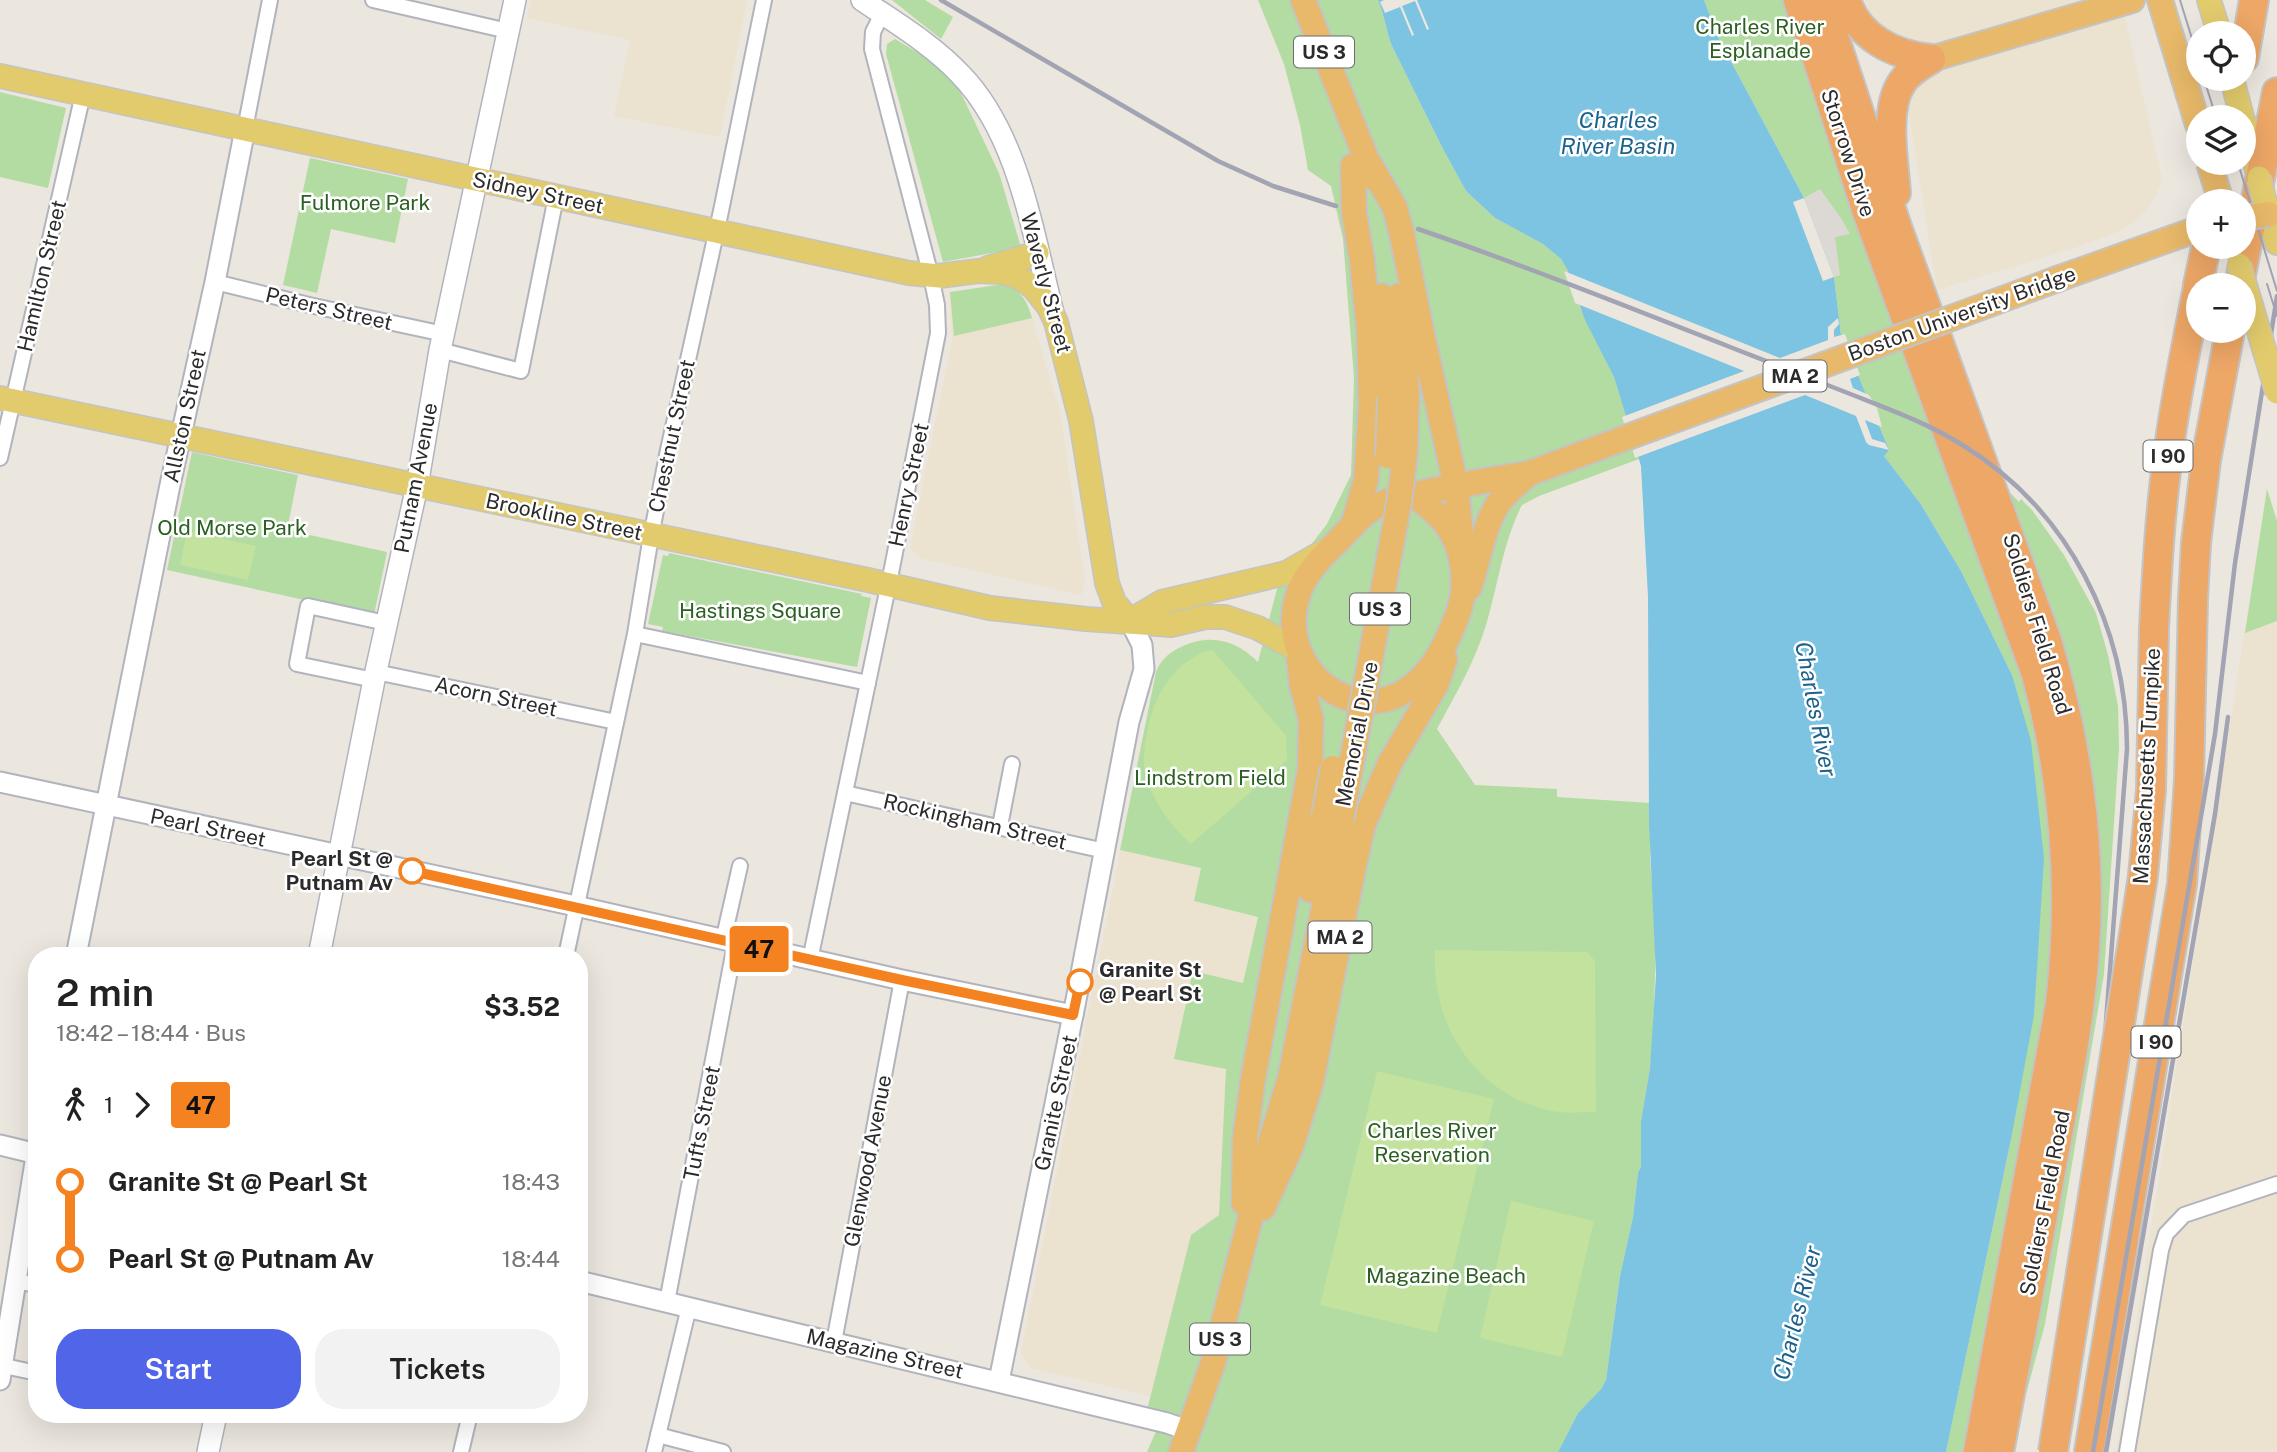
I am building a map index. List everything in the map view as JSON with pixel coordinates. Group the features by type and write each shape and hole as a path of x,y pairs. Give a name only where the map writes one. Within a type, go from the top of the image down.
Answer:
{"highway":[{"name":"Memorial Drive","path":"1185,1441 1213,1363 1266,1157 1275,1075 1333,818 1398,398 1387,342 1361,164 1343,104 1303,0"},
{"name":"Storrow Drive","path":"1798,0 1863,201 1900,305"},
{"name":"Storrow Drive","path":"1822,0 1897,227"},
{"path":"1846,0 1852,16 1862,29 1889,48 1931,59"},
{"path":"1892,113 1895,96 1903,81 1917,67 1931,59 2132,0"},
{"path":"2160,0 2192,105"},
{"path":"2250,21 2254,0"},
{"path":"1889,48 1897,227"},
{"path":"2241,273 2277,92"},
{"path":"1361,164 1395,208 1456,486 1464,575 1461,608"},
{"path":"1353,526 1366,480 1371,394 1367,306 1353,213 1361,164"},
{"name":"Soldiers Field Road","path":"1897,227 2047,641 2067,716 2082,807 2087,894 2080,1007 1999,1452"},
{"name":"Boston University Bridge","path":"1413,495 1530,473 2060,278 2186,239"},
{"name":"Soldiers Field Road","path":"1900,305 2036,674 2054,757 2064,838 2066,922 2060,1004 1978,1452"},
{"name":"Massachusetts Turnpike","path":"2053,1452 2143,876 2151,790 2157,566 2167,458 2186,343"},
{"name":"Massachusetts Turnpike","path":"2089,1452 2182,884 2189,779 2195,555 2203,488 2228,343"},
{"name":"Boston University Bridge","path":"1461,608 1493,514 1504,496 1530,473"},
{"path":"1413,495 1442,519 1450,530 1459,549 1464,575"},
{"name":"MA 2","path":"1244,1246 1244,1161 1248,1110 1306,799 1311,756 1311,719 1302,686 1293,626 1297,596 1309,574 1353,526 1377,506 1413,495"},
{"name":"MA 2","path":"1244,1246 1287,1159 1303,1114 1363,825 1390,763 1436,685 1444,664 1449,635 1461,608"},
{"path":"1298,650 1312,674 1334,693 1350,699 1375,701 1395,696 1416,683 1430,667 1449,635"}],"main road":[{"name":"Putnam Avenue","path":"321,947 386,623 417,485 442,342 515,0"},
{"name":"Waverly Street","path":"862,0 948,62 972,87 1005,143 1015,167 1084,435 1108,588 1117,606 1130,621"},
{"path":"2209,0 2215,21"},
{"name":"Sidney Street","path":"0,76 909,274 931,276 978,271 1002,272 1026,281 1044,300 1056,322"},
{"path":"2256,169 2277,243"},
{"path":"978,271 1038,253"},
{"path":"2238,259 2277,392"},
{"name":"Brookline Street","path":"7,399 1009,611 1086,620 1171,625 1205,617 1225,617 1258,628 1298,650"},
{"path":"1130,621 1163,602 1286,573 1331,548"},
{"path":"208,1452 213,1423"}],"street":[{"name":"Allston Street","path":"78,947 181,436 215,282 270,0"},
{"path":"373,0 508,31"},
{"name":"Chestnut Street","path":"568,947 635,634 651,536 764,0"},
{"name":"Henry Street","path":"810,960 937,342 938,314 931,276 872,49 873,32 882,14"},
{"name":"Hamilton Street","path":"0,458 7,399 83,94"},
{"name":"Peters Street","path":"215,282 442,342 521,372 556,197"},
{"name":"Acorn Street","path":"386,623 308,606 297,664 375,676 616,722"},
{"name":"Granite Street","path":"999,1381 1129,722 1144,668 1143,651 1130,621"},
{"path":"635,634 868,683"},
{"path":"1000,826 1012,764"},
{"name":"Pearl Street","path":"0,782 1073,1015"},
{"name":"Rockingham Street","path":"845,793 1105,851"},
{"name":"Tufts Street","path":"667,1302 740,866"},
{"name":"Glenwood Avenue","path":"834,1342 902,980"},
{"path":"0,1145 28,1151"},
{"path":"2127,1452 2161,1250 2166,1234 2184,1215 2277,1184"},
{"path":"28,1202 1,1370 28,1372"},
{"path":"15,1281 28,1284"},
{"name":"Magazine Street","path":"588,1283 1167,1423 1185,1441"},
{"path":"654,1452 689,1307"},
{"path":"461,1452 468,1423"},
{"path":"658,1435 723,1452"}],"shaded area":[{"path":"531,0 747,0 720,137 614,116 630,40 527,18"},
{"path":"1865,0 2121,0 2162,179 2148,208 2122,230 2075,248 1937,290 1907,101 1889,48"},
{"path":"1820,189 1850,234 1835,237 1840,275 1834,277 1804,198"},
{"path":"990,288 1023,300 1032,318 1060,412 1085,582 1081,595 919,558 910,548 952,341 949,294"},
{"path":"2267,489 2277,522 2277,1452 2116,1452"},
{"path":"1203,639 1228,642 1249,652 1258,917 1226,1068 1219,1215 1191,1235 1150,1396 1030,1368 1021,1352 1156,672 1161,660 1168,654"}],"green space":[{"path":"892,0 925,0 953,17 941,39"},
{"name":"Charles River Reservation","path":"1258,0 1378,0 1392,46 1466,191 1495,218 1543,244 1561,259 1567,269 1580,307 1614,377 1639,459 1539,496 1522,505 1505,549 1481,639 1437,729 1475,785 1557,789 1557,797 1650,803 1650,857 1656,941 1653,1038 1641,1121 1641,1166 1620,1276 1606,1380 1578,1413 1558,1452 1147,1452 1160,1422 1145,1418 1191,1235 1219,1215 1226,1069 1174,1059 1193,971 1243,983 1258,917 1194,901 1201,868 1120,850 1156,672 1163,660 1174,651 1204,640 1232,644 1258,662 1277,589 1327,524 1351,475 1354,378 1343,239 1331,186 1308,170 1300,125 1284,64"},
{"name":"Charles River Esplanade","path":"1704,0 1785,0 1999,481 2019,502 2021,499 2032,510 2064,555 2096,613 2108,655 2118,706 2119,748 2104,974 2045,1324 2025,1398 2015,1452 1946,1452 2011,1139 2012,675 1961,571 1920,503 1884,456 1885,443 1841,335 1834,277 1804,198 1719,39"},
{"path":"895,39 947,74 959,89 999,173 1019,248 943,262 886,54 887,44"},
{"path":"0,92 66,108 48,188 0,177"},
{"name":"Fulmore Park","path":"310,158 408,179 395,243 331,229 317,293 283,285"},
{"path":"997,285 1011,288 1021,295 1032,318 954,336 950,292"},
{"name":"Old Morse Park","path":"192,452 298,475 287,530 387,552 374,615 167,570"},
{"path":"2267,489 2277,521 2277,621 2245,633"},
{"path":"187,531 256,546 248,580 180,565"},
{"name":"Hastings Square","path":"669,553 871,598 857,667 662,631 663,627 648,624 663,555 668,556"},
{"name":"Lindstrom Field","path":"1212,649 1286,736 1287,760 1191,844 1175,828 1155,799 1146,778 1144,750 1154,706 1167,682 1186,662"},
{"path":"1435,950 1587,952 1595,961 1596,1112 1557,1112 1525,1103 1501,1090 1480,1073 1463,1053 1450,1030 1441,1005"},
{"name":"Magazine Beach","path":"1377,1071 1494,1099 1437,1333 1320,1305"},
{"path":"1511,1201 1594,1221 1562,1357 1480,1338"}],"water":[{"path":"1378,0 1704,0 1719,39 1804,198 1834,277 1841,335 1889,450 1884,456 1920,503 1961,571 2012,675 2031,741 2044,858 2034,1015 1946,1452 1558,1452 1578,1413 1606,1380 1620,1276 1641,1166 1641,1121 1650,1068 1656,975 1649,823 1648,596 1641,466 1614,377 1585,320 1567,269 1561,259 1543,244 1495,218 1466,191 1392,46"}],"pier":[{"path":"1417,0 1429,29 1427,30 1415,1 1402,6 1414,35 1412,36 1400,7 1385,13 1380,2"},
{"path":"1804,198 1834,277 1823,281 1793,202"},
{"path":"1564,271 1780,358 1828,340 1828,327 1838,318 1839,324 1834,330 1834,337 1845,334 1860,375 1850,379 1853,388 1869,395 1877,408 1882,427 1865,420 1872,439 1885,443 1889,450 1866,442 1856,416 1805,395 1635,458 1622,417 1744,371 1575,303"}],"tram line":[{"path":"2180,0 2187,21"},
{"path":"2208,91 2212,105"},
{"path":"2242,175 2277,291"},
{"path":"2267,284 2277,316"}],"railway":[{"path":"941,0 1218,161 1273,186 1336,206"},
{"path":"1418,229 1613,301 1939,431 2001,473 2034,504 2062,538 2085,576 2103,617 2116,659 2124,704 2127,749 2106,1022 2098,1191 2058,1452"},
{"path":"2093,1452 2215,734 2235,563 2277,296"},
{"path":"2106,1452 2215,814 2228,717"}],"bus line":[{"name":"47","path":"412,871 902,980 1073,1015 1080,982"}],"place":[{"name":"Pearl St @ Putnam Av","path":"412,871"},
{"name":"Granite St @ Pearl St","path":"1080,982"}],"water label":[{"name":"Charles River Basin","path":"1618,133"},
{"name":"Charles River","path":"1816,709"},
{"name":"Charles River","path":"1797,1313"}]}
